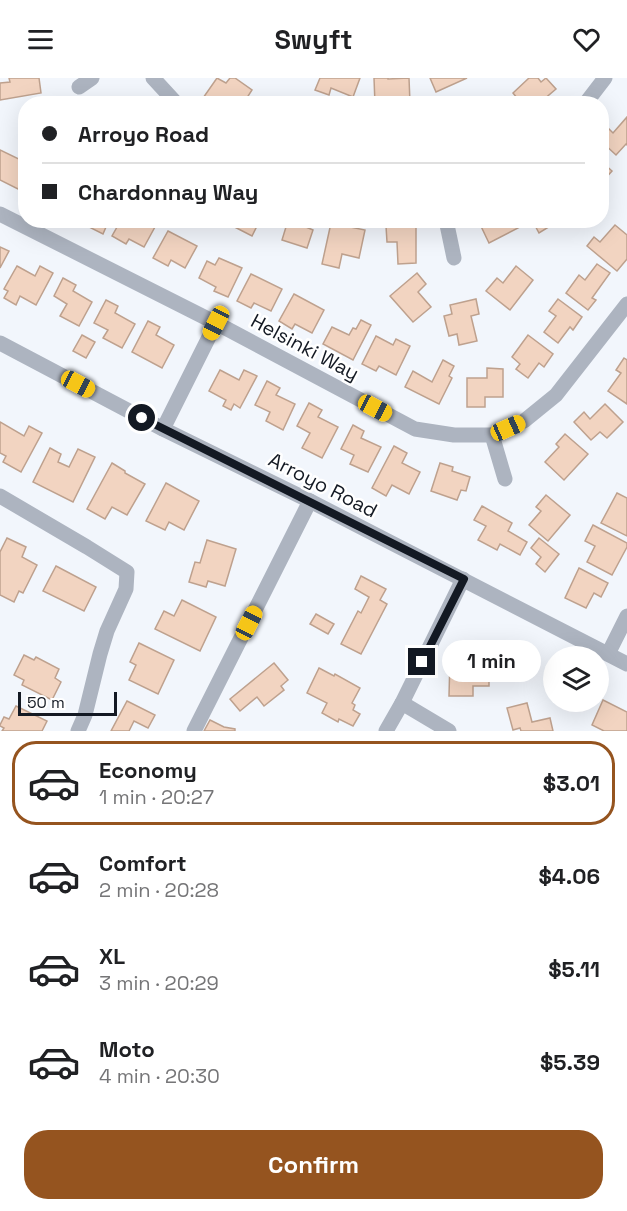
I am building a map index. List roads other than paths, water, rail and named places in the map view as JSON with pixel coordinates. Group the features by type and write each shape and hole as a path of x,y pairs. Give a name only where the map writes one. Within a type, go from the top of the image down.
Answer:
{"street":[{"path":"79,87 92,78"},
{"path":"153,78 170,96"},
{"path":"591,96 605,78"},
{"name":"Helsinki Way","path":"0,214 18,223"},
{"name":"Helsinki Way","path":"28,228 216,323 416,429 454,435 492,435 524,421 556,395 627,304"},
{"path":"448,228 454,258"},
{"path":"163,429 216,323"},
{"name":"Arroyo Road","path":"0,345 593,646"},
{"path":"492,435 505,479"},
{"path":"0,496 127,572 126,589 107,631 85,715 78,731"},
{"path":"194,731 310,501"},
{"path":"386,731 464,579"},
{"path":"609,652 627,616"},
{"name":"Arroyo Road","path":"609,655 627,664"},
{"path":"402,703 449,731"}]}
